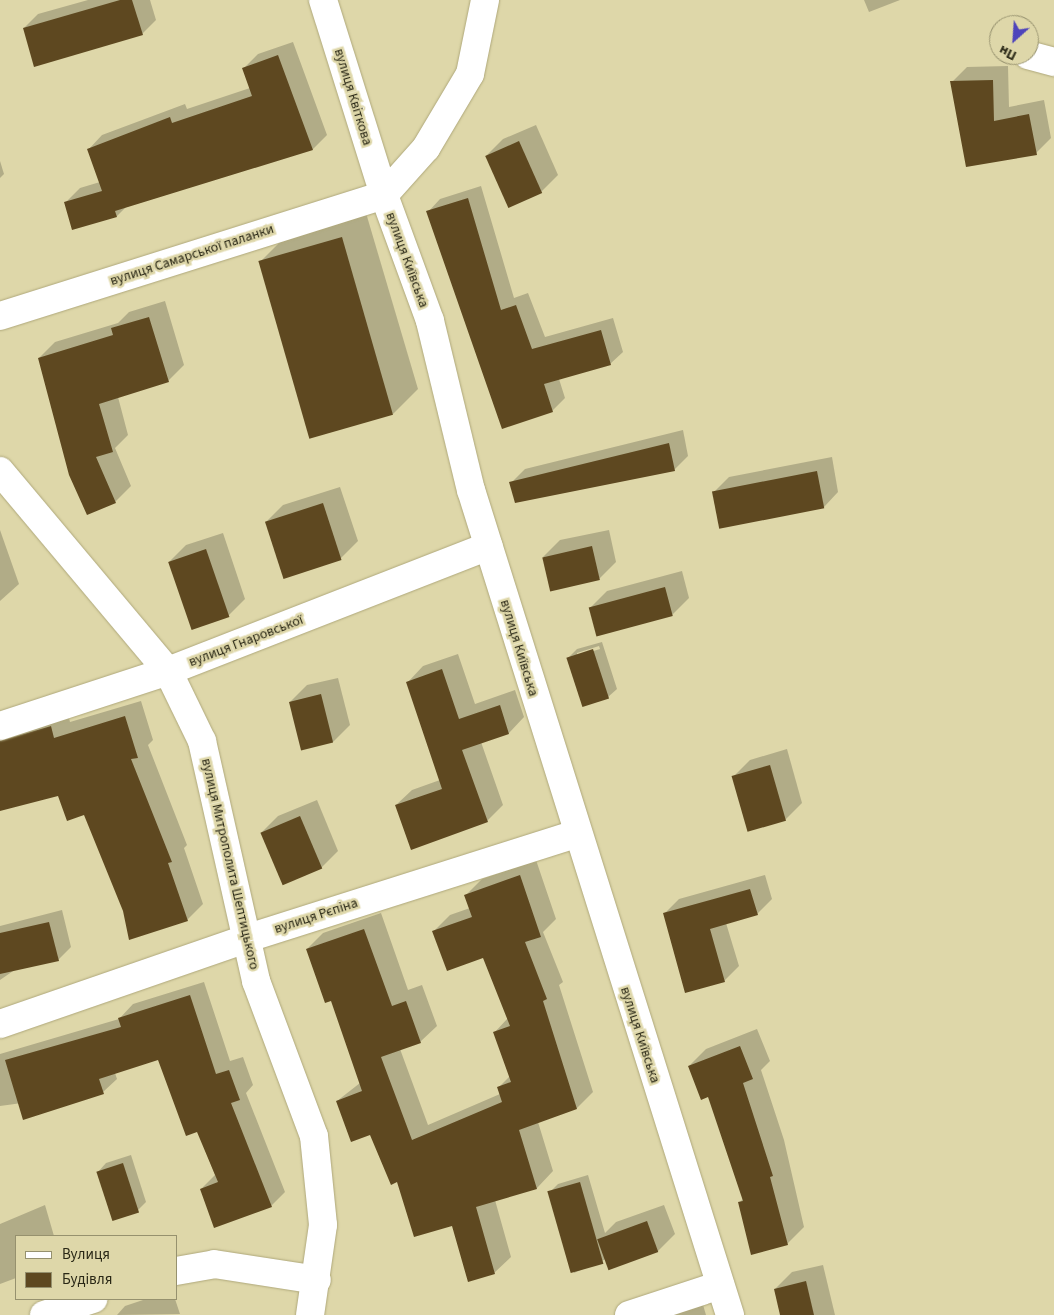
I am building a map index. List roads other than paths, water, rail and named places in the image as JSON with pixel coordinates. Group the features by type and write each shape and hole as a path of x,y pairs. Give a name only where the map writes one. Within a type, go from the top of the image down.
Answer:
{"street":[{"name":"вулиця Квіткова","path":"323,0 384,195"},
{"name":"вулиця Київська","path":"485,0 470,74 426,148 384,195 430,321 488,546 576,834 730,1315"},
{"path":"1039,58 1054,62"},
{"name":"вулиця Самарської паланки","path":"0,316 384,195"},
{"name":"вулиця Митрополита Шептицького","path":"0,470 168,671 202,741 248,938 256,981 314,1136 323,1225 317,1280 310,1315"},
{"name":"вулиця Гнаровської","path":"0,726 168,671 488,546"},
{"name":"вулиця Рєпіна","path":"0,1024 248,938 576,834"},
{"path":"178,1271 214,1264 317,1280"},
{"path":"628,1315 720,1285"},
{"path":"44,1315 90,1300"}]}
